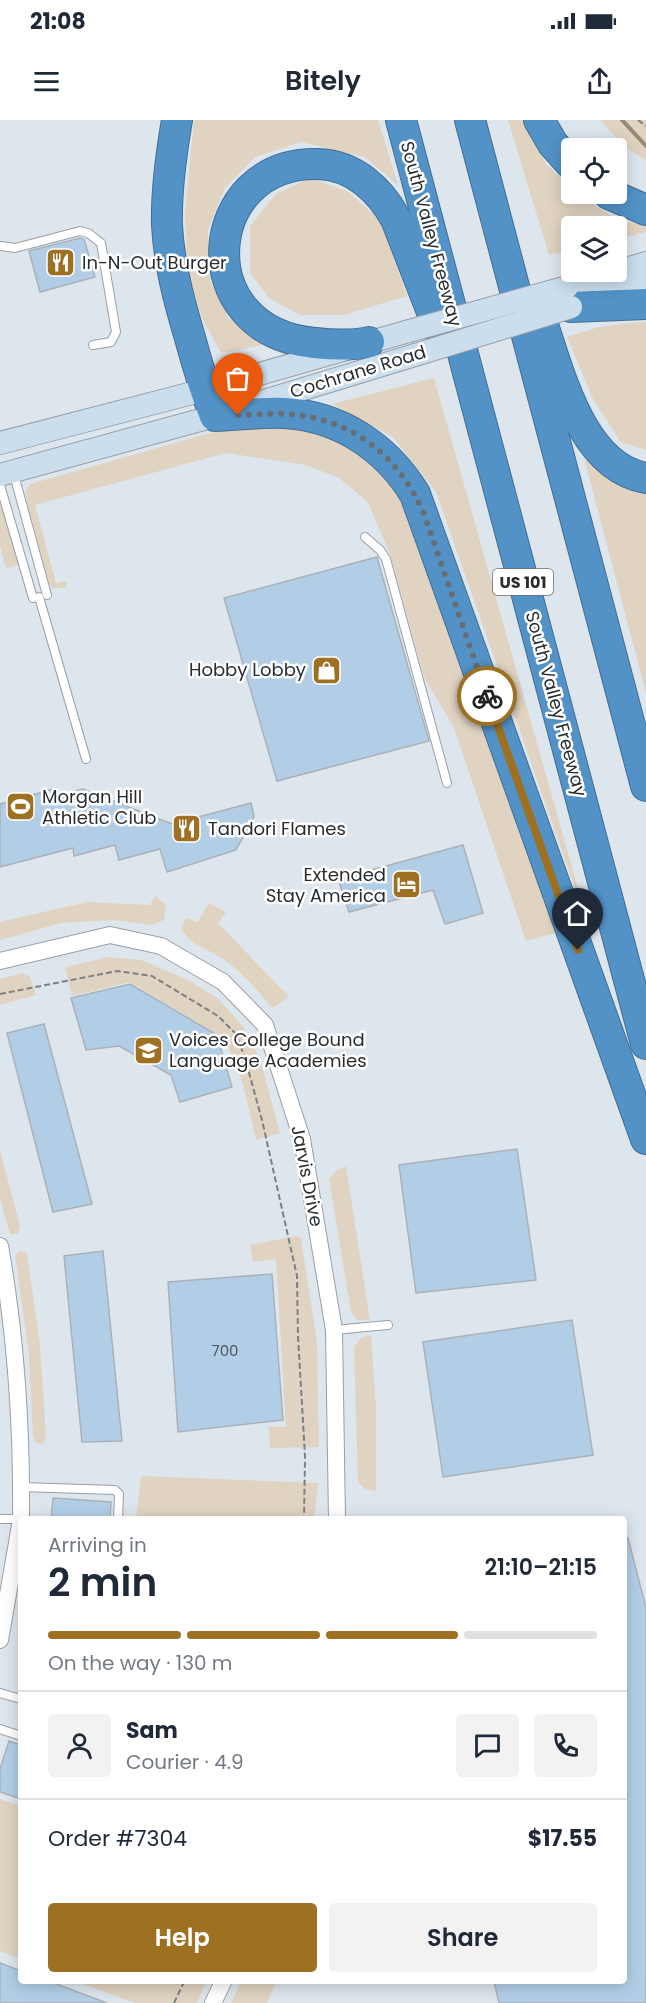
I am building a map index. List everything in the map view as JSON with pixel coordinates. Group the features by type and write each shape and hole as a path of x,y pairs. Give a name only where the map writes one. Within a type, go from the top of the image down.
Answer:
{"highway":[{"path":"177,120 167,201 169,251 180,305 210,403 309,416 354,433 372,444 397,468 415,494 646,1139"},
{"name":"South Valley Freeway","path":"401,120 646,1044"},
{"path":"539,120 561,153"},
{"path":"470,123 578,418 596,449 608,461 624,471 646,478"},
{"path":"470,123 646,786"},
{"path":"369,342 354,345 322,344 281,337 264,328 249,316 237,300 227,279 224,263 227,228 232,214 242,200 269,176 287,168 306,164 345,169 360,177 388,204 406,242 498,486"},
{"path":"627,202 646,210"},
{"path":"569,297 646,304"}],"main road":[{"name":"Cochrane Road","path":"0,442 210,403 416,355 569,297 646,263"},
{"name":"Cochrane Road","path":"4,477 210,403 369,342 409,331 569,297 646,285"}],"street":[{"name":"Jarvis Drive","path":"0,961 110,935 162,946 223,982 265,1025 302,1139 334,1330 337,1516"},
{"path":"0,1246 5,1300 13,1322 21,1516"},
{"path":"0,1640 15,1592 18,1556"},
{"path":"213,2003 222,1984"}],"lane":[{"path":"1,246 15,248 80,231 88,233 101,243 116,332 111,342 93,345"},
{"path":"4,477 40,597"},
{"path":"4,477 86,759"},
{"path":"365,537 386,559 447,783"},
{"path":"334,1330 388,1325"},
{"path":"21,1487 115,1490 119,1494 118,1516"},
{"path":"0,1519 18,1520"},
{"path":"0,1693 18,1698"},
{"path":"0,1730 18,1735"}],"path":[{"path":"638,120 646,126"},
{"path":"0,994 117,970 152,976 218,1016 236,1034 262,1120 297,1276 305,1456 304,1516"},
{"path":"174,2003 183,1984"}],"shaded area":[{"path":"194,120 378,120 398,185 365,157 301,142 255,157 225,188 208,229 210,281 229,319 267,344 221,353 202,318 187,269 185,211"},
{"path":"508,120 525,120 546,164 561,178 561,204 593,204 611,216 561,216 561,252 549,255"},
{"path":"600,120 646,120 646,160 627,149 627,138 617,138"},
{"path":"310,178 347,191 380,220 407,296 344,315 300,315 270,299 250,273 250,226 276,194"},
{"path":"627,222 646,226 646,232 627,237"},
{"path":"646,322 646,450 621,442 593,399 567,337 599,327"},
{"path":"434,378 590,931 436,492 393,437 332,404"},
{"path":"282,419 365,451 400,488 560,932 526,941 454,728 424,677 390,554 368,502 339,478 306,465 226,453 35,505 56,583 66,581 67,584 65,588 52,588 49,583 25,492 30,484 242,424"},
{"path":"584,458 620,486 646,492 646,693"},
{"path":"0,501 19,565 6,568 0,546"},
{"path":"155,896 166,905 164,920 152,925 114,920 61,923 0,940 0,922 87,902 150,905"},
{"path":"209,903 226,912 218,923 289,997 272,1008 232,966 195,943 185,934 181,928 186,918 198,922"},
{"path":"108,957 141,960 184,978 219,999 244,1028 260,1059 280,1133 256,1140 243,1084 225,1039 130,982 72,996 65,967"},
{"path":"23,973 30,977 36,995 0,1005 0,979"},
{"path":"0,1150 20,1226 18,1234 10,1234 0,1199"},
{"path":"346,1166 370,1320 357,1320 351,1312 329,1179 337,1170"},
{"path":"296,1236 301,1238 317,1343 319,1447 270,1448 269,1427 286,1427 276,1259 253,1262 250,1245"},
{"path":"20,1251 27,1253 40,1345 46,1437 43,1444 36,1443 33,1436 29,1355 15,1255"},
{"path":"371,1335 376,1408 376,1491 365,1489 358,1482 354,1347 361,1338"},
{"path":"141,1476 318,1483 314,1516 136,1516"},
{"path":"0,1799 18,1805 18,1958 0,1951"},
{"path":"83,1984 205,1984 197,2003 134,2003"},
{"path":"240,1984 275,1984 267,2003 231,2003"}],"building":[{"name":"In-N-Out Burger","path":"80,238 84,239 95,277 40,292 29,251"},
{"name":"Hobby Lobby","path":"377,557 429,741 277,781 224,598"},
{"path":"57,788 59,795 83,789 172,824 251,803 254,817 236,850 167,872 160,849 119,860 115,845 74,856 73,848 0,867 0,804"},
{"name":"Extended Stay America","path":"463,845 483,913 445,924 433,890 349,912 338,879"},
{"path":"130,984 217,1035 232,1087 180,1102 171,1075 119,1046 86,1050 71,998"},
{"path":"44,1024 92,1204 53,1212 7,1033"},
{"path":"517,1149 536,1280 416,1293 399,1165"},
{"path":"103,1251 122,1441 82,1442 64,1256"},
{"path":"272,1274 283,1420 178,1432 168,1282"},
{"path":"572,1320 593,1455 443,1477 423,1342"},
{"path":"53,1498 111,1502 110,1516 51,1516"},
{"path":"627,1538 646,1608 646,2003 499,2003 494,1984 627,1984"},
{"path":"9,1741 18,1744 18,1798 0,1792 0,1769"},
{"path":"0,1963 18,1970 18,1984 56,1984 107,2003 0,2003"}],"waterway":[{"path":"622,120 646,146"}],"way so far":[{"path":"238,415 284,413 309,416 354,433 390,459 415,494 424,514 487,696"}],"place":[{"name":"In-N-Out Burger","path":"61,263"},
{"name":"Hobby Lobby","path":"327,670"},
{"name":"Morgan Hill Athletic Club","path":"21,807"},
{"name":"Tandori Flames","path":"187,829"},
{"name":"Extended Stay America","path":"407,885"},
{"name":"Voices College Bound Language Academies","path":"148,1050"}],"route":[{"path":"487,696 578,950"}]}
